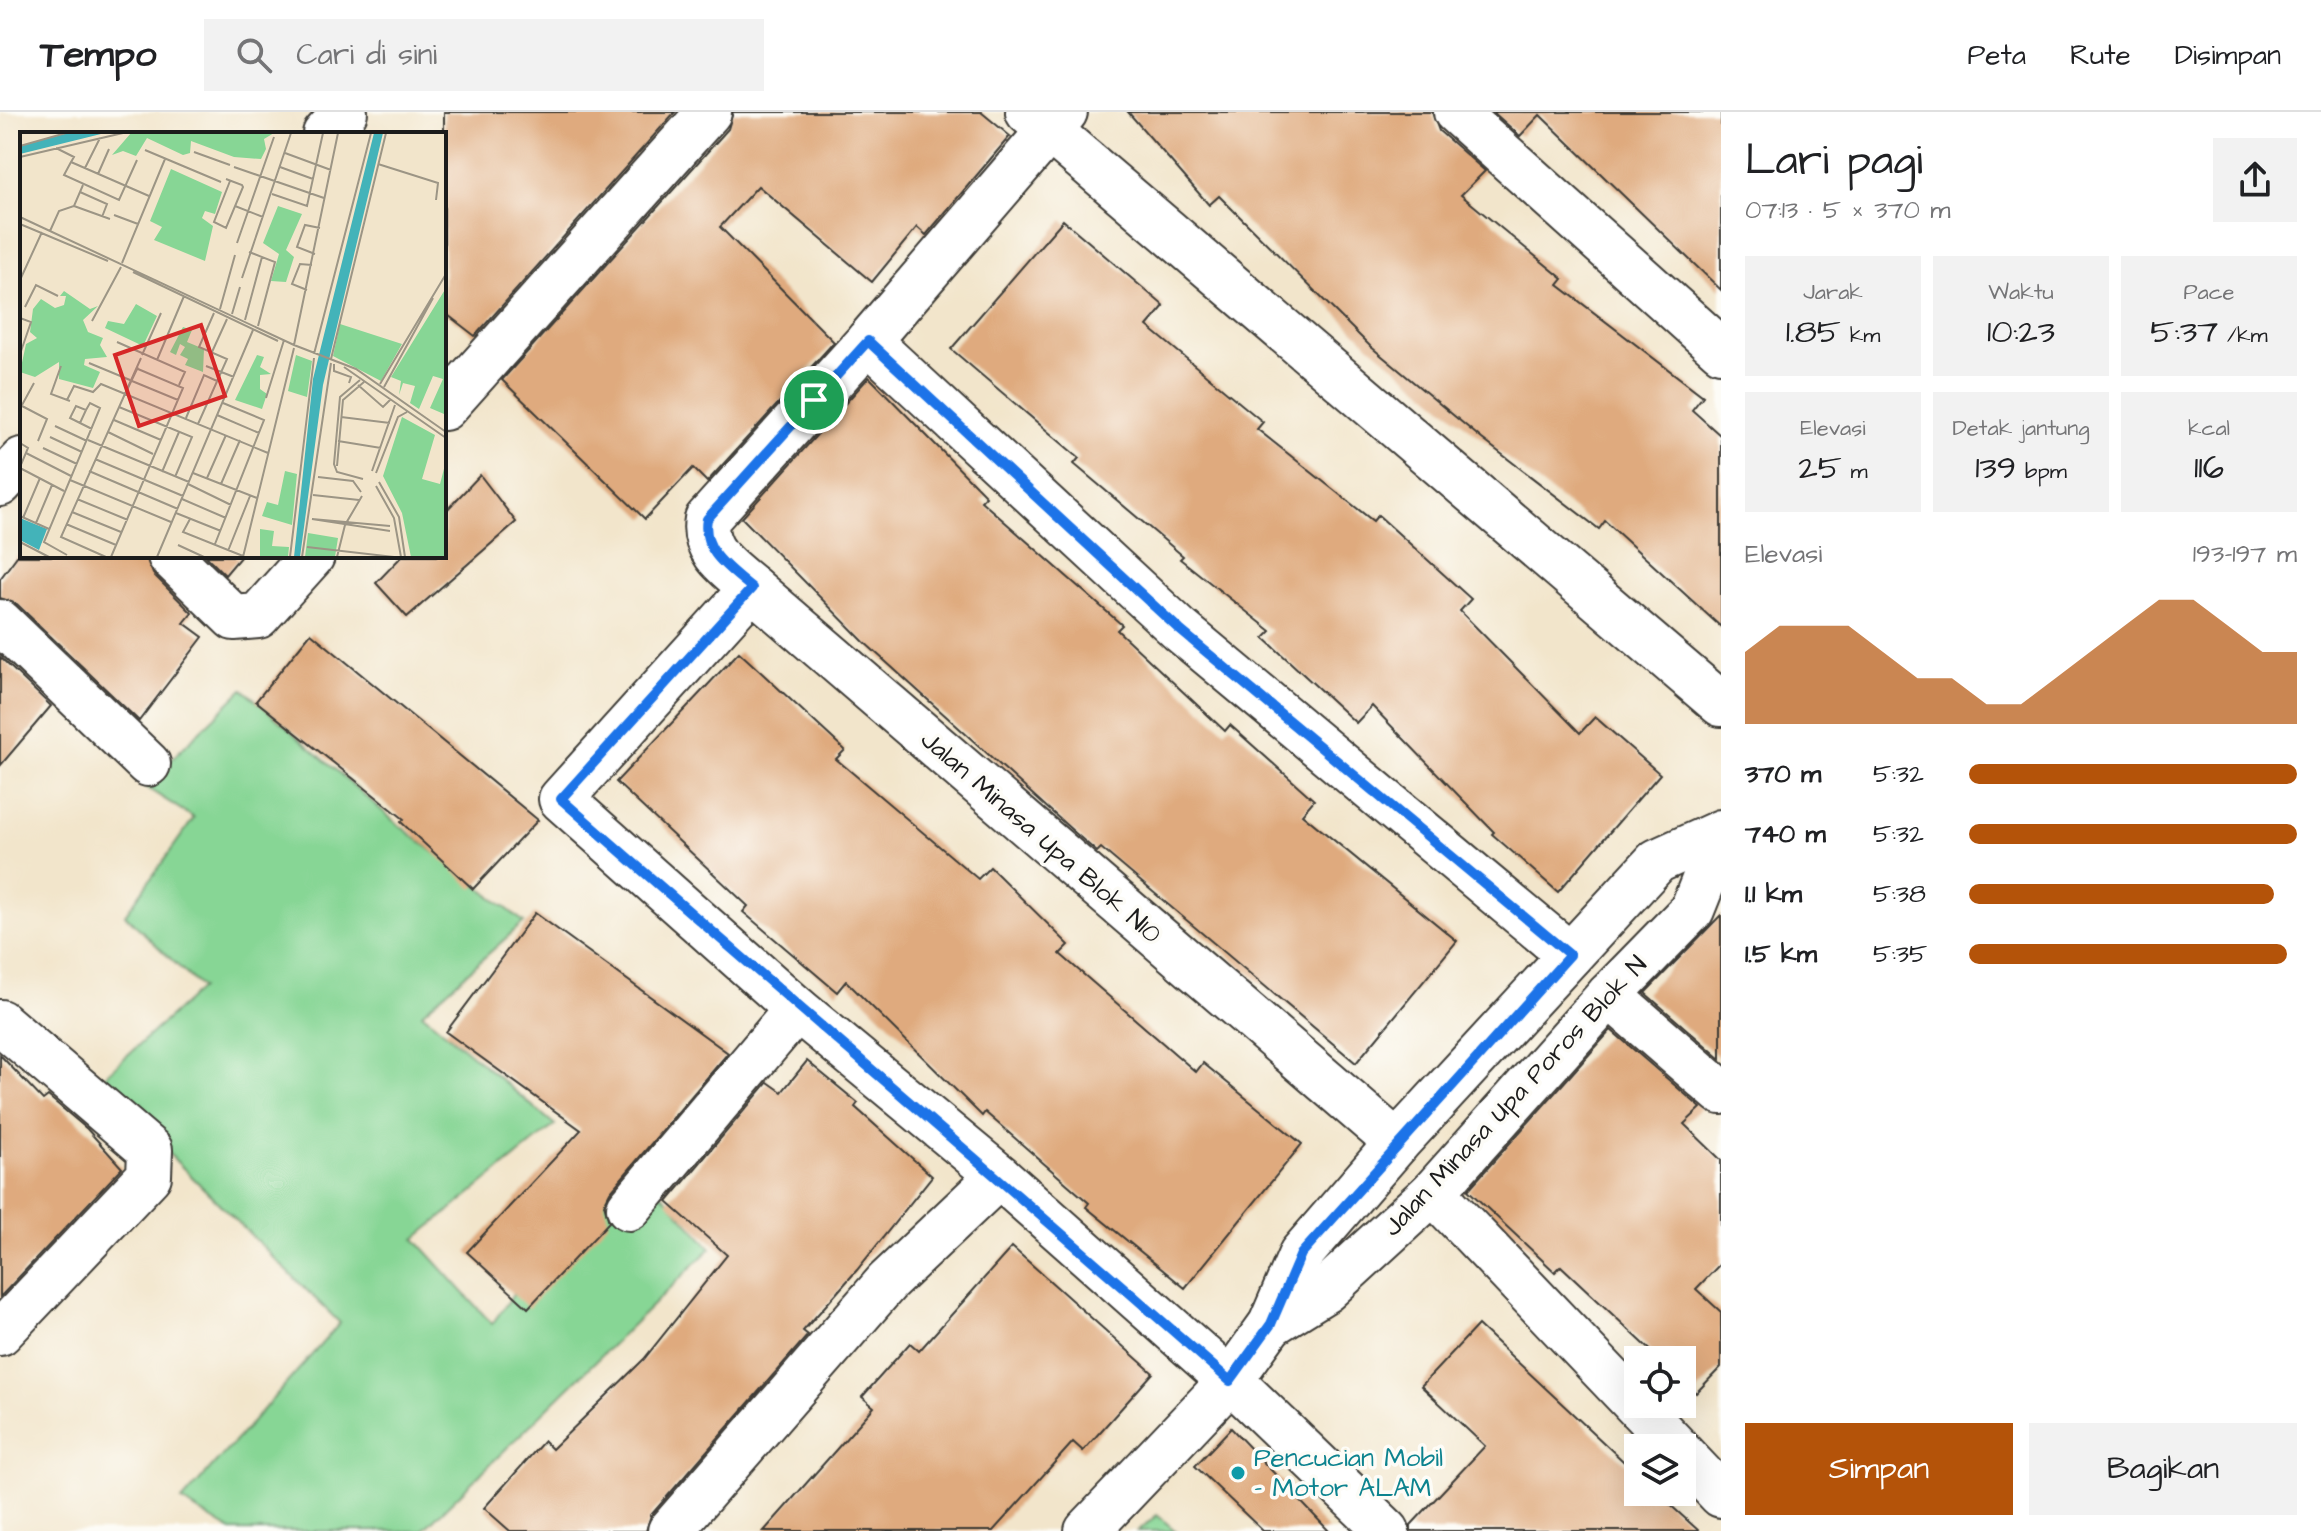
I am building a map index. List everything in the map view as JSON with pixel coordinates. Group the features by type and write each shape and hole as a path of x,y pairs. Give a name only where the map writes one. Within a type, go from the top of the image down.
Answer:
{"street":[{"path":"327,132 345,112"},
{"path":"446,406 709,112"},
{"path":"1456,112 1721,350"},
{"path":"1570,955 1180,630 868,341 1048,118 1721,704"},
{"name":"Jalan Minasa Upa Blok N10","path":"868,341 707,519 705,531 712,551 1397,1143"},
{"path":"0,484 20,462"},
{"path":"172,558 234,618 248,619 258,616 310,558"},
{"path":"752,588 561,799 797,1009 999,1176 1230,1381 1387,1531"},
{"path":"0,622 148,764"},
{"name":"Jalan Minasa Upa Poros Blok N","path":"1087,1531 1230,1381 1271,1324 1301,1254 1397,1143 1657,861 1721,835"},
{"name":"Jalan Minasa Upa Poros Blok N","path":"1271,1324 1326,1290 1433,1192 1609,995 1692,910 1721,835"},
{"path":"1609,995 1721,1092"},
{"path":"629,1208 797,1009"},
{"path":"0,1022 150,1150 152,1159 149,1176 0,1333"},
{"path":"670,1531 887,1282 999,1176"},
{"path":"1433,1192 1664,1434"},
{"path":"1696,1469 1721,1495"}],"green space":[{"path":"243,689 395,822 524,922 422,1013 555,1125 415,1239 492,1324 619,1147 711,1248 422,1531 231,1531 182,1501 340,1323 97,1083 201,988 125,915 194,818 144,786"},
{"path":"1157,1515 1176,1531 1138,1531"}],"building":[{"path":"444,112 675,112 475,336 446,314"},
{"path":"733,112 981,112 1010,136 926,235 917,227 872,282 758,186 720,227 834,342 707,482 693,468 645,519 502,380 728,129"},
{"path":"1128,112 1432,112 1439,131 1485,171 1461,195 1563,279 1558,285 1703,396 1692,410 1721,436 1721,627 1605,521 1599,529 1482,439 1370,346 1219,196 1209,205"},
{"path":"1493,112 1721,112 1721,290 1540,115 1520,136"},
{"path":"1063,220 1164,306 1147,326 1263,422 1257,429 1373,521 1378,515 1471,599 1460,611 1580,733 1595,717 1660,774 1558,892 1492,834 1494,832 1372,706 1356,723 1264,638 1271,631 1180,559 1183,556 1074,464 1079,458 951,349"},
{"path":"869,377 986,496 981,501 1122,625 1117,630 1225,731 1230,725 1314,800 1302,814 1457,941 1356,1063 1101,848 1097,852 1073,831 864,642 742,518"},
{"path":"480,475 516,522 407,617 376,583 400,558 446,558 446,511"},
{"path":"17,556 147,558 153,574 192,613 184,623 203,637 139,721 17,604 0,598 0,579"},
{"path":"208,558 239,558 225,575"},
{"path":"311,633 538,820 473,889 401,822 404,819 256,701"},
{"path":"739,652 845,750 836,759 978,879 990,867 1069,945 1060,954 1196,1072 1203,1063 1302,1144 1185,1288 1086,1207 1089,1203 985,1112 982,1116 846,981 837,992 743,912 748,906 616,782"},
{"path":"0,657 51,706 0,766"},
{"path":"535,913 728,1053 610,1192 604,1204 609,1222 528,1308 467,1252 581,1130 446,1032"},
{"path":"1721,915 1721,1059 1645,993"},
{"path":"1611,1030 1701,1108 1684,1124 1721,1160 1721,1263 1696,1289 1721,1312 1721,1367 1696,1393 1696,1346 1646,1346 1561,1266 1555,1272 1468,1190"},
{"path":"0,1055 43,1100 48,1096 87,1129 122,1168 0,1297"},
{"path":"807,1061 858,1103 855,1107 932,1176 857,1270 803,1331 808,1335 651,1515 646,1531 510,1531 484,1508 544,1441 552,1449 644,1359 727,1255 667,1202 768,1082 782,1092"},
{"path":"1012,1247 1153,1373 1083,1451 1073,1442 993,1531 764,1531 874,1407 862,1397 910,1343 919,1351"},
{"path":"1478,1325 1624,1462 1624,1506 1671,1506 1699,1531 1411,1531 1411,1525 1485,1446 1421,1386"},
{"name":"Pencucian Mobil - Motor ALAM","path":"1231,1428 1329,1531 1263,1531 1195,1466"}],"place":[{"name":"Pencucian Mobil - Motor ALAM","path":"1238,1473"}],"route":[{"path":"868,341 1180,630 1570,955 1397,1143 1301,1254 1271,1324 1230,1381 999,1176 797,1009 561,799 752,588 712,551 705,531 707,519 814,400 868,341"}]}
